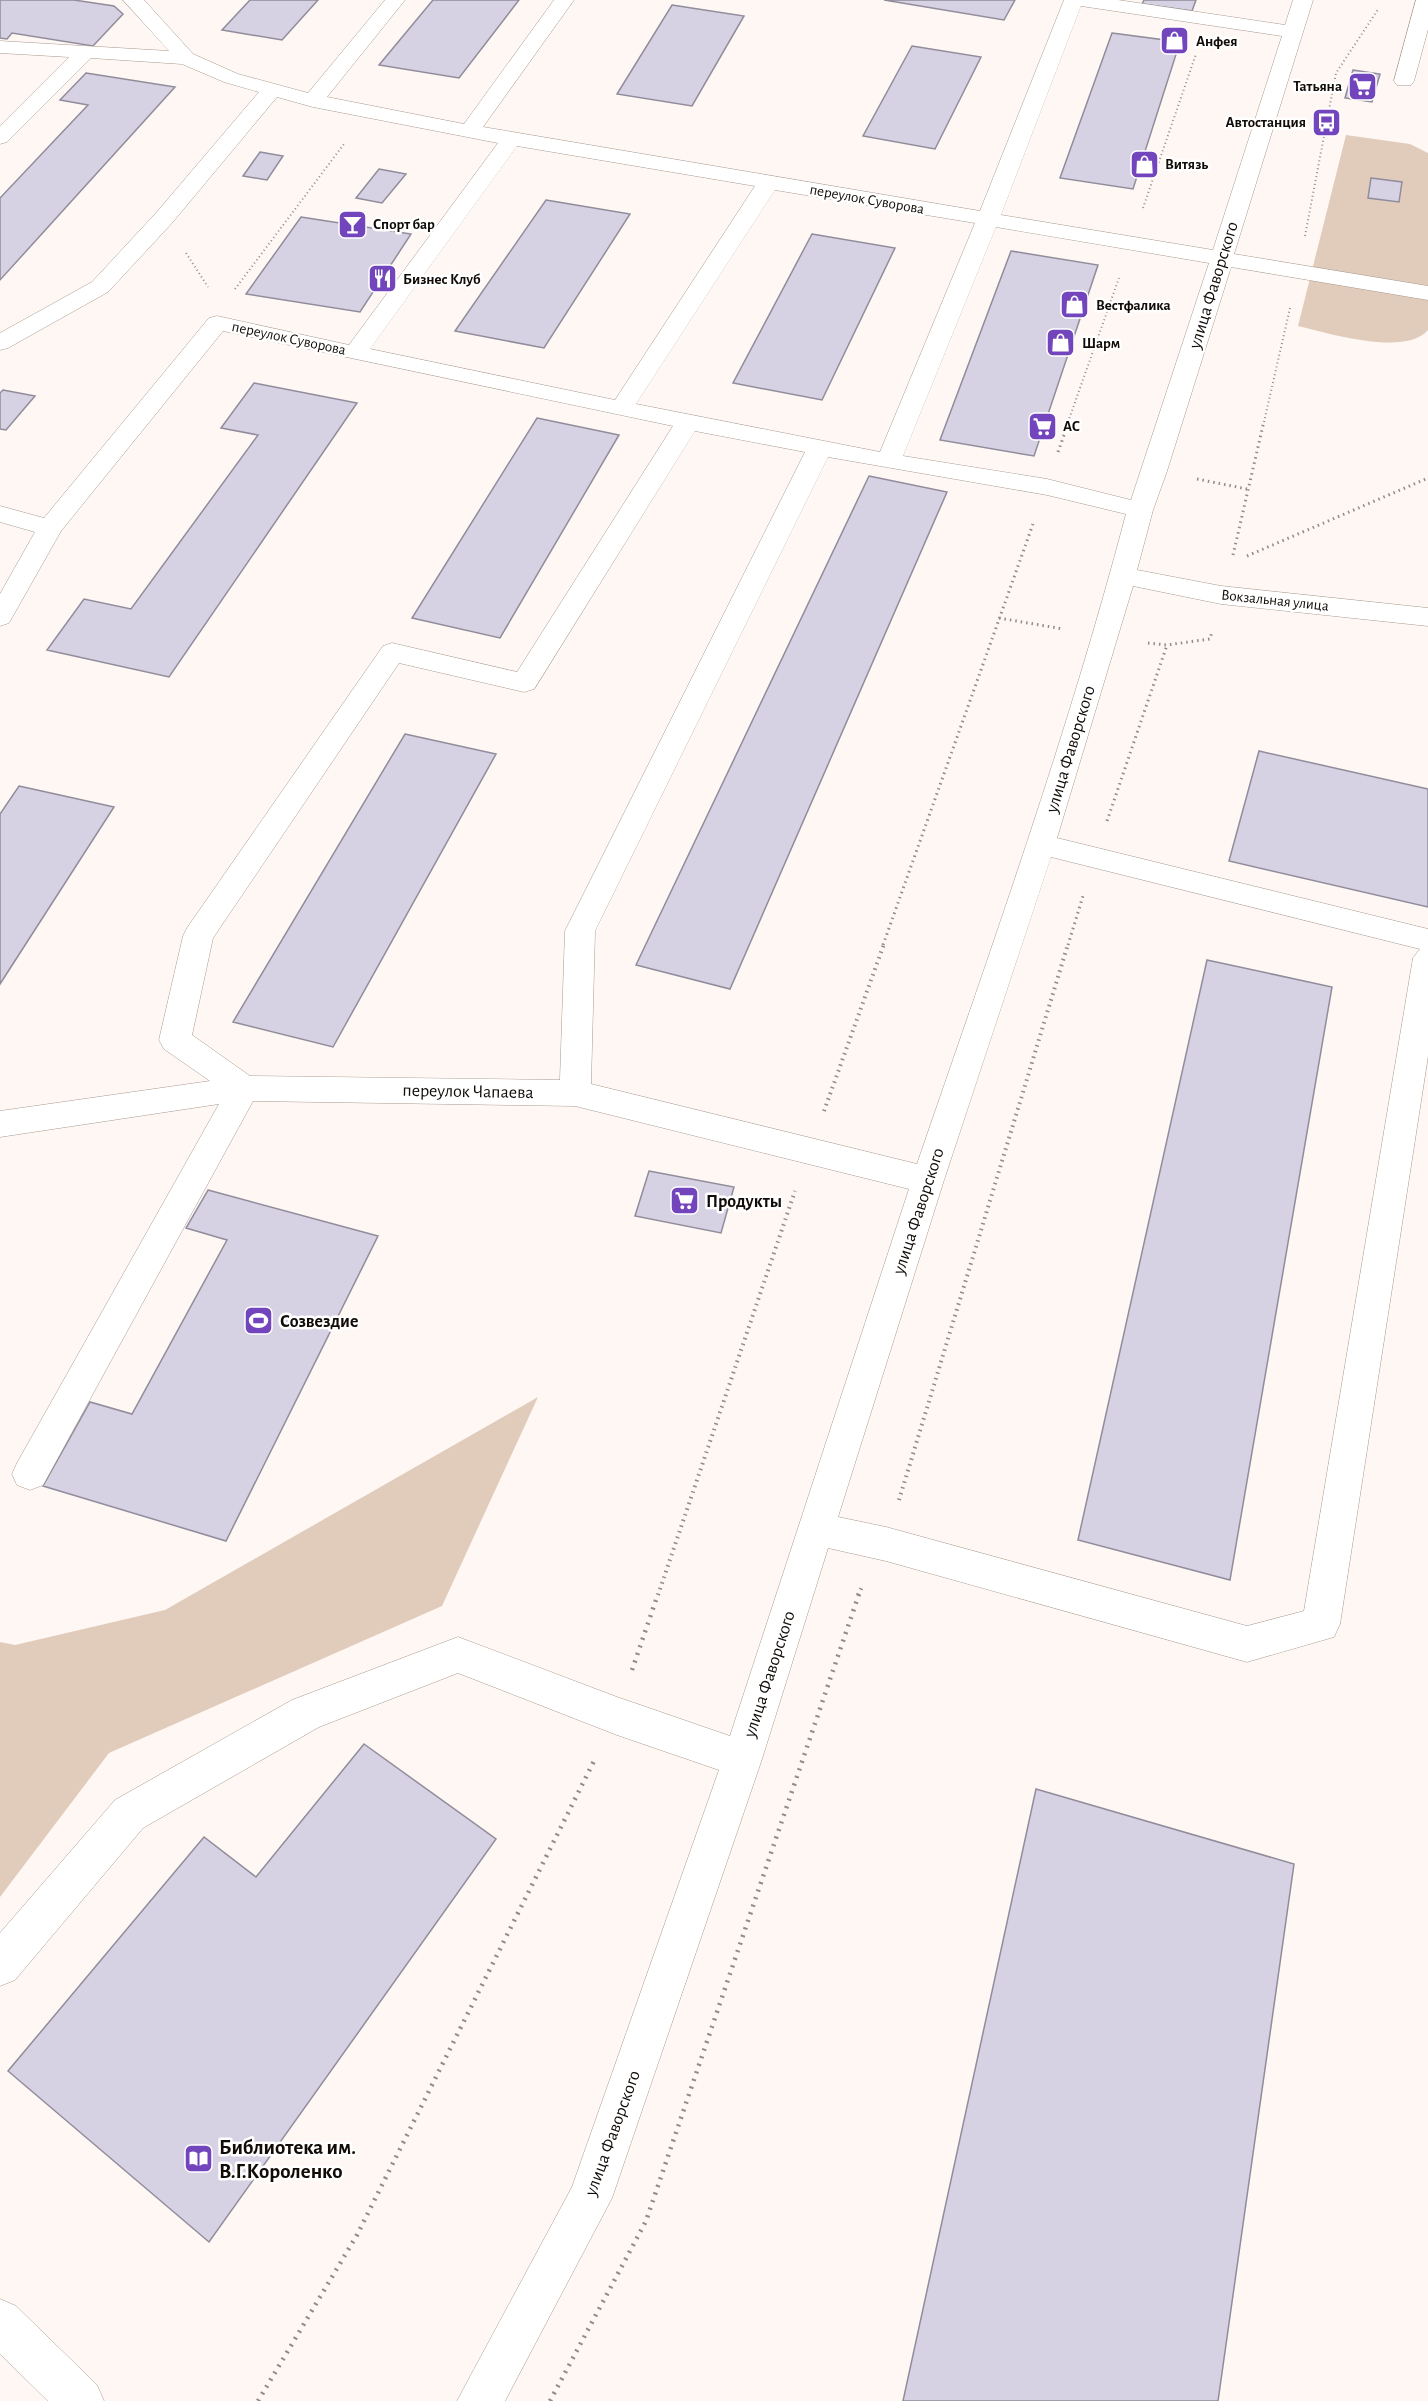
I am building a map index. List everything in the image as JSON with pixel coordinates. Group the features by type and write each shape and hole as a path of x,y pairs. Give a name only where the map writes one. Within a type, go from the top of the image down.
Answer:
{"street":[{"name":"переулок Суворова","path":"133,0 186,58 231,78 313,101 469,132 1428,293"},
{"path":"313,101 395,0"},
{"path":"469,132 564,0"},
{"path":"889,460 988,219 1074,0"},
{"path":"1079,0 1292,32"},
{"name":"улица Фаворского","path":"480,2401 590,2198 742,1759 928,1180 1041,844 1123,576 1140,510 1303,0"},
{"path":"1404,81 1426,0"},
{"path":"0,47 186,58"},
{"path":"11,67 42,50"},
{"path":"0,138 85,53"},
{"path":"0,343 100,287 164,218 271,91"},
{"name":"переулок Суворова","path":"0,617 50,528 219,315 355,353 512,139"},
{"path":"621,408 769,182"},
{"path":"355,353 687,422 1047,487 1140,510"},
{"path":"30,1474 244,1088 176,1041 198,936 392,652 524,683 687,422"},
{"path":"575,1093 580,931 820,447"},
{"path":"0,514 50,528"},
{"name":"Вокзальная улица","path":"1123,576 1221,595 1428,617"},
{"path":"1041,844 1428,940"},
{"path":"816,1529 886,1544 1247,1644 1321,1624 1428,958"},
{"name":"переулок Чапаева","path":"0,1124 244,1088 575,1093 811,1149 928,1180"},
{"path":"0,1965 129,1814 306,1713 458,1654 617,1716 742,1759"},
{"path":"0,2322 81,2401"}],"path":[{"path":"550,2401 646,2221 854,1602 886,1544 1094,857 1167,645 1210,639 1231,564 1297,271 1336,73 1385,0"},
{"path":"258,2401 357,2235 617,1716 811,1149 1047,487 1208,19"},
{"path":"164,218 219,315 300,201 369,113"},
{"path":"1231,564 1428,478"}],"shaded area":[{"path":"1346,135 1410,144 1428,153 1428,330 1417,338 1402,342 1366,341 1298,326"},
{"path":"538,1397 442,1606 109,1753 0,1897 0,1642 15,1645 165,1610"}],"building":[{"path":"0,0 74,0 114,6 123,14 93,46 12,33 7,39 0,38"},
{"path":"250,0 318,0 282,40 222,30"},
{"path":"433,0 519,0 459,78 379,65"},
{"path":"884,0 1015,0 1004,20"},
{"path":"1144,0 1196,0 1192,11 1142,4"},
{"path":"672,5 744,16 692,106 617,94"},
{"path":"1112,33 1180,42 1133,189 1060,178"},
{"path":"912,46 981,57 935,149 863,136"},
{"name":"Татьяна","path":"1353,70 1380,74 1372,102 1345,98"},
{"path":"86,73 175,87 0,280 0,198 88,105 60,100"},
{"path":"260,152 283,156 267,180 243,176"},
{"path":"379,169 406,174 382,203 356,198"},
{"path":"1371,178 1402,182 1399,202 1368,198"},
{"path":"546,200 630,214 544,348 455,331"},
{"path":"301,217 411,234 360,312 246,294"},
{"path":"812,234 895,248 822,400 733,383"},
{"path":"1011,251 1098,265 1034,456 940,440"},
{"path":"254,383 357,403 169,677 47,650 84,599 131,609 258,435 221,428"},
{"path":"3,390 35,396 6,430 0,429 0,393"},
{"path":"537,418 619,435 500,638 412,618"},
{"path":"869,476 947,492 730,989 636,965"},
{"path":"405,734 496,754 333,1047 233,1022"},
{"path":"1259,751 1428,789 1428,907 1229,861"},
{"path":"19,786 114,807 0,984 0,814"},
{"path":"1207,960 1332,987 1230,1580 1078,1540"},
{"name":"Продукты","path":"649,1171 734,1187 721,1233 635,1216"},
{"name":"Созвездие","path":"208,1190 378,1236 226,1541 43,1486 90,1402 132,1414 227,1240 186,1228"},
{"path":"364,1744 496,1839 209,2242 8,2071 204,1837 256,1877"},
{"path":"1036,1789 1294,1864 1218,2401 903,2401"}],"place":[{"name":"Анфея","path":"1175,41"},
{"name":"Татьяна","path":"1363,86"},
{"name":"Автостанция","path":"1327,122"},
{"name":"Витязь","path":"1144,164"},
{"name":"Спорт бар","path":"352,224"},
{"name":"Бизнес Клуб","path":"382,279"},
{"name":"Вестфалика","path":"1075,305"},
{"name":"Шарм","path":"1061,343"},
{"name":"АС","path":"1042,426"},
{"name":"Продукты","path":"685,1201"},
{"name":"Созвездие","path":"259,1321"},
{"name":"Библиотека им. В.Г.Короленко","path":"198,2159"}]}
